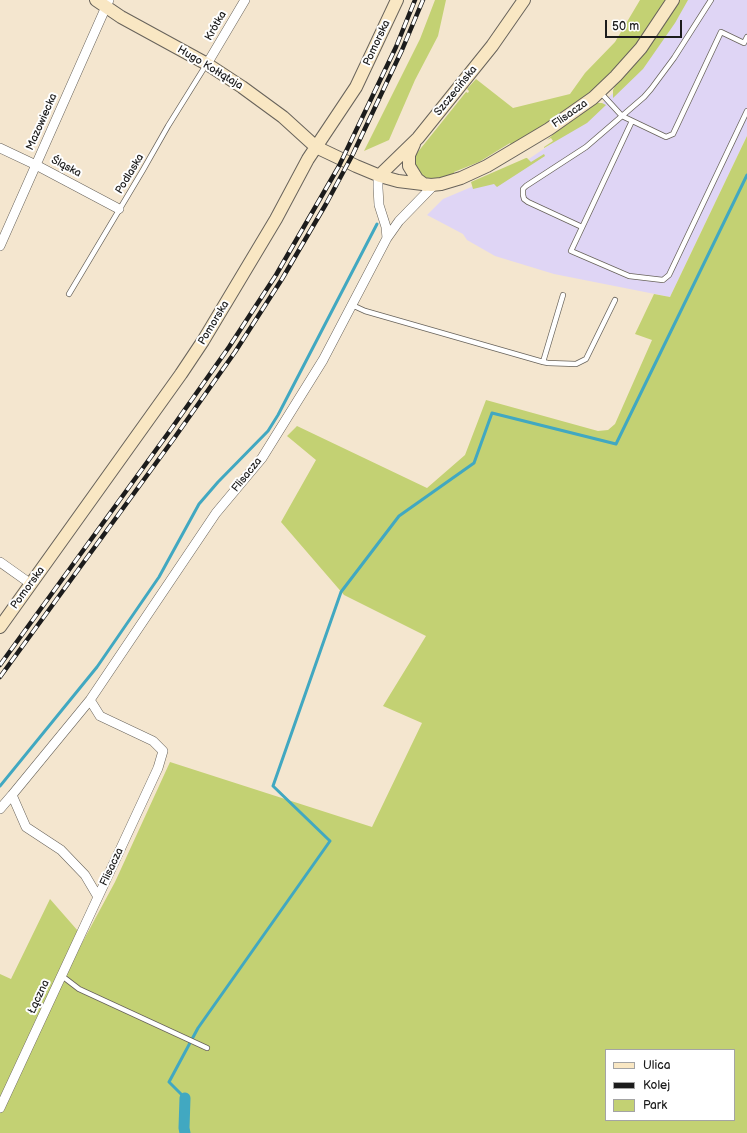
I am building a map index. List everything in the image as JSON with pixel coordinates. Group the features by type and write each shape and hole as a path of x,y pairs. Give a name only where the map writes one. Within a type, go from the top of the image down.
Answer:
{"street":[{"name":"Krótka","path":"207,64 245,0"},
{"name":"Pomorska","path":"0,627 193,357 276,219 301,171 356,87 397,0"},
{"name":"Szczecińska","path":"380,176 418,138 492,46 524,0"},
{"name":"Flisacza","path":"380,176 398,181 429,185 461,178 495,162 585,104 600,92 620,73 641,48 673,0"},
{"name":"Hugo Kołłątaja","path":"103,2 121,17 207,64 267,104 316,147 380,176"},
{"name":"Mazowiecka","path":"0,246 67,96 103,2"},
{"path":"418,138 410,153 408,162 410,169 420,182 429,185"},
{"name":"Śląska","path":"0,148 36,165 119,209"},
{"path":"380,176 378,182 379,205 386,227 387,238"},
{"name":"Flisacza","path":"98,897 85,874 61,850 26,827 12,794 90,700 216,513 262,458 323,360 387,238 429,185"},
{"path":"0,562 31,584"},
{"name":"Flisacza","path":"90,700 100,716 153,741 163,751 158,768 98,897"},
{"path":"0,809 12,794"},
{"name":"Łączna","path":"0,1108 98,897"}],"lane":[{"path":"582,227 528,202 524,199 523,190 526,186 586,148 644,97 674,58 711,0"},
{"path":"600,92 622,116 666,137 673,134 721,32 746,44 747,37"},
{"name":"Podlaska","path":"69,294 175,114 207,64"},
{"path":"632,121 571,251 629,276 663,280 669,275 747,111"},
{"path":"543,362 563,296"},
{"path":"352,305 543,362 576,364 586,359 614,300"},
{"path":"62,976 79,989 207,1048"}],"shaded area":[{"path":"684,0 747,0 747,136 670,297 554,274 495,256 467,240 463,234 427,215 443,199 514,169 582,123 639,68"}],"green space":[{"path":"435,0 446,0 438,36 415,80 389,140 364,151 420,39"},
{"path":"640,0 667,0 655,20 621,65 582,100 511,146 510,143 479,162 454,172 454,175 429,180 419,174 413,158 466,92 468,93 469,91 467,89 476,79 513,108 570,94 585,73 615,42"},
{"path":"678,0 688,0 675,23 643,69 613,98 613,90 616,84"},
{"path":"595,103 602,103 606,105 587,123 544,148 553,141 551,138 547,140 566,123"},
{"path":"747,136 747,1133 0,1133 0,1113 62,980 115,882 170,762 372,827 422,723 383,706 426,636 344,595 281,522 316,460 287,436 297,426 427,488 465,455 486,400 598,431 608,430 615,424 652,340 635,334 654,294 670,297"},
{"path":"544,154 545,156 497,187 494,184 473,189 471,182 526,158 531,162"},
{"path":"50,899 78,931 0,1098 0,974 11,979"}],"waterway":[{"path":"185,1098 169,1082 198,1028 330,841 273,786 341,592 399,516 474,463 492,413 616,444 747,175"},
{"path":"0,786 97,667 159,577 199,504 218,482 268,431 278,415 377,224"},
{"path":"185,1098 185,1133"}],"railway":[{"path":"0,665 169,432 229,347 276,275 339,166 396,47 415,0"},
{"path":"0,677 175,437 235,352 282,279 326,204 353,154 402,50 423,0"}]}
